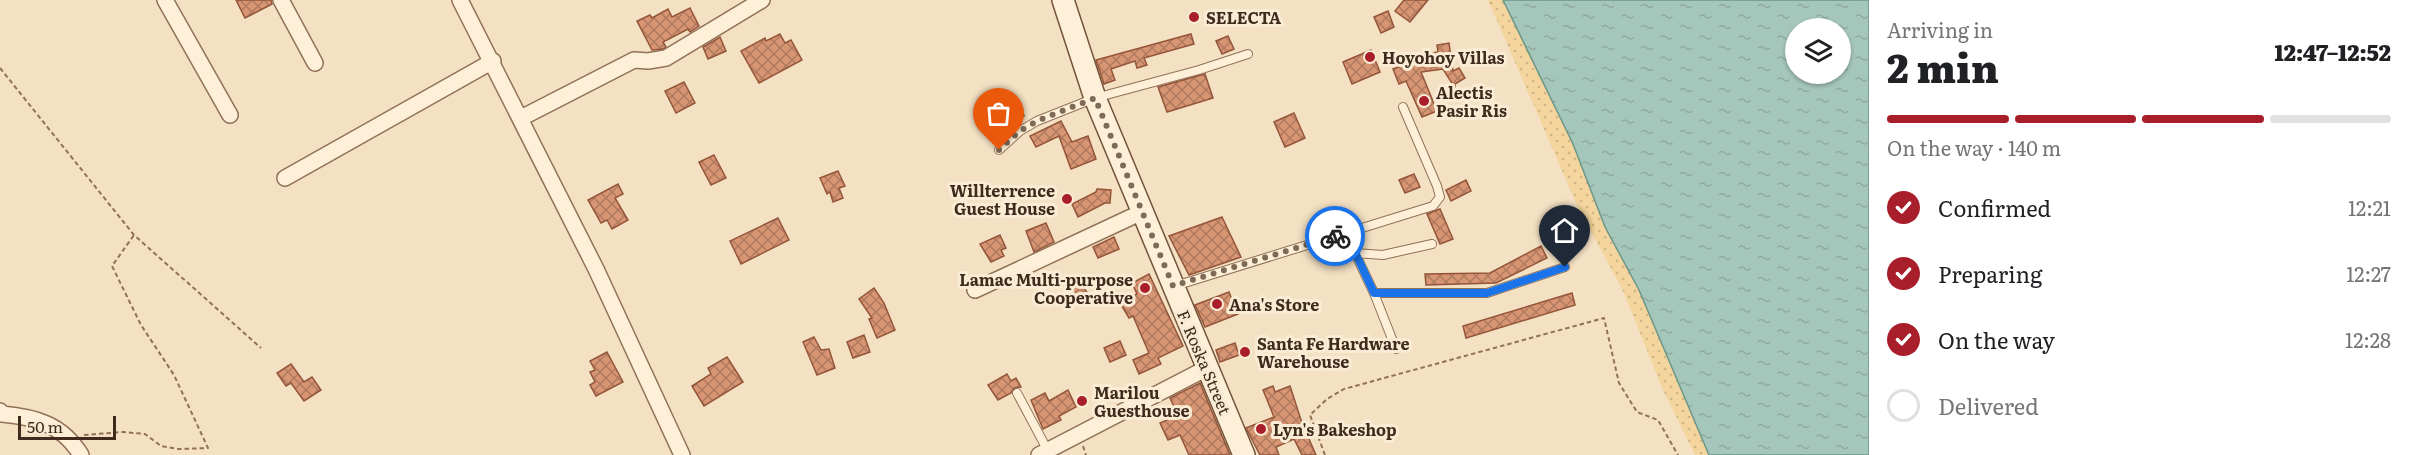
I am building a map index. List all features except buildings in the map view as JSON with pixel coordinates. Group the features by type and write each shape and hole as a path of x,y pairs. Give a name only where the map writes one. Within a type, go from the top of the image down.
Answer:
{"main road":[{"name":"F. Roska Street","path":"1063,0 1095,98 1244,455"}],"street":[{"path":"165,0 230,115"},
{"path":"281,0 315,63"},
{"path":"460,0 493,61 596,270 682,455"},
{"path":"521,118 634,60 648,61 666,58 762,0"},
{"path":"285,178 493,61"},
{"path":"975,290 1142,212"},
{"path":"1043,453 1207,368"},
{"path":"0,411 2,414 29,416 59,430 81,455"}],"lane":[{"path":"999,150 1020,131 1037,121 1095,98 1199,70 1248,54"},
{"path":"1173,286 1433,206 1440,197 1437,186 1403,107"},
{"path":"1346,233 1374,293 1396,349"},
{"path":"1355,253 1383,255 1432,244"},
{"path":"1374,293 1487,293 1565,267"},
{"path":"1017,393 1043,453"}],"path":[{"path":"0,68 134,235 261,348"},
{"path":"66,436 123,432 145,435 161,446 179,449 208,447 174,375 141,325 112,266 134,235"},
{"path":"1325,455 1310,415 1327,399 1344,389 1604,318 1619,383 1638,412 1658,420 1678,455"}],"sand":[{"path":"1488,0 1503,0 1573,144 1605,227 1639,290 1709,455 1695,455 1663,390 1623,291 1577,205"}],"water":[{"path":"1503,0 1869,0 1869,455 1709,455 1639,290 1605,227 1573,144"}],"way so far":[{"path":"999,150 1020,131 1037,121 1095,98 1173,286 1335,236"}],"place":[{"name":"SELECTA","path":"1194,17"},
{"name":"Hoyohoy Villas","path":"1370,57"},
{"name":"Alectis Pasir Ris","path":"1424,101"},
{"name":"Willterrence Guest House","path":"1067,199"},
{"name":"Lamac Multi-purpose Cooperative","path":"1145,288"},
{"name":"Ana's Store","path":"1217,304"},
{"name":"Santa Fe Hardware Warehouse","path":"1245,352"},
{"name":"Marilou Guesthouse","path":"1082,401"},
{"name":"Lyn's Bakeshop","path":"1261,429"}],"route":[{"path":"1335,236 1346,233 1374,293 1487,293 1565,267"}]}
